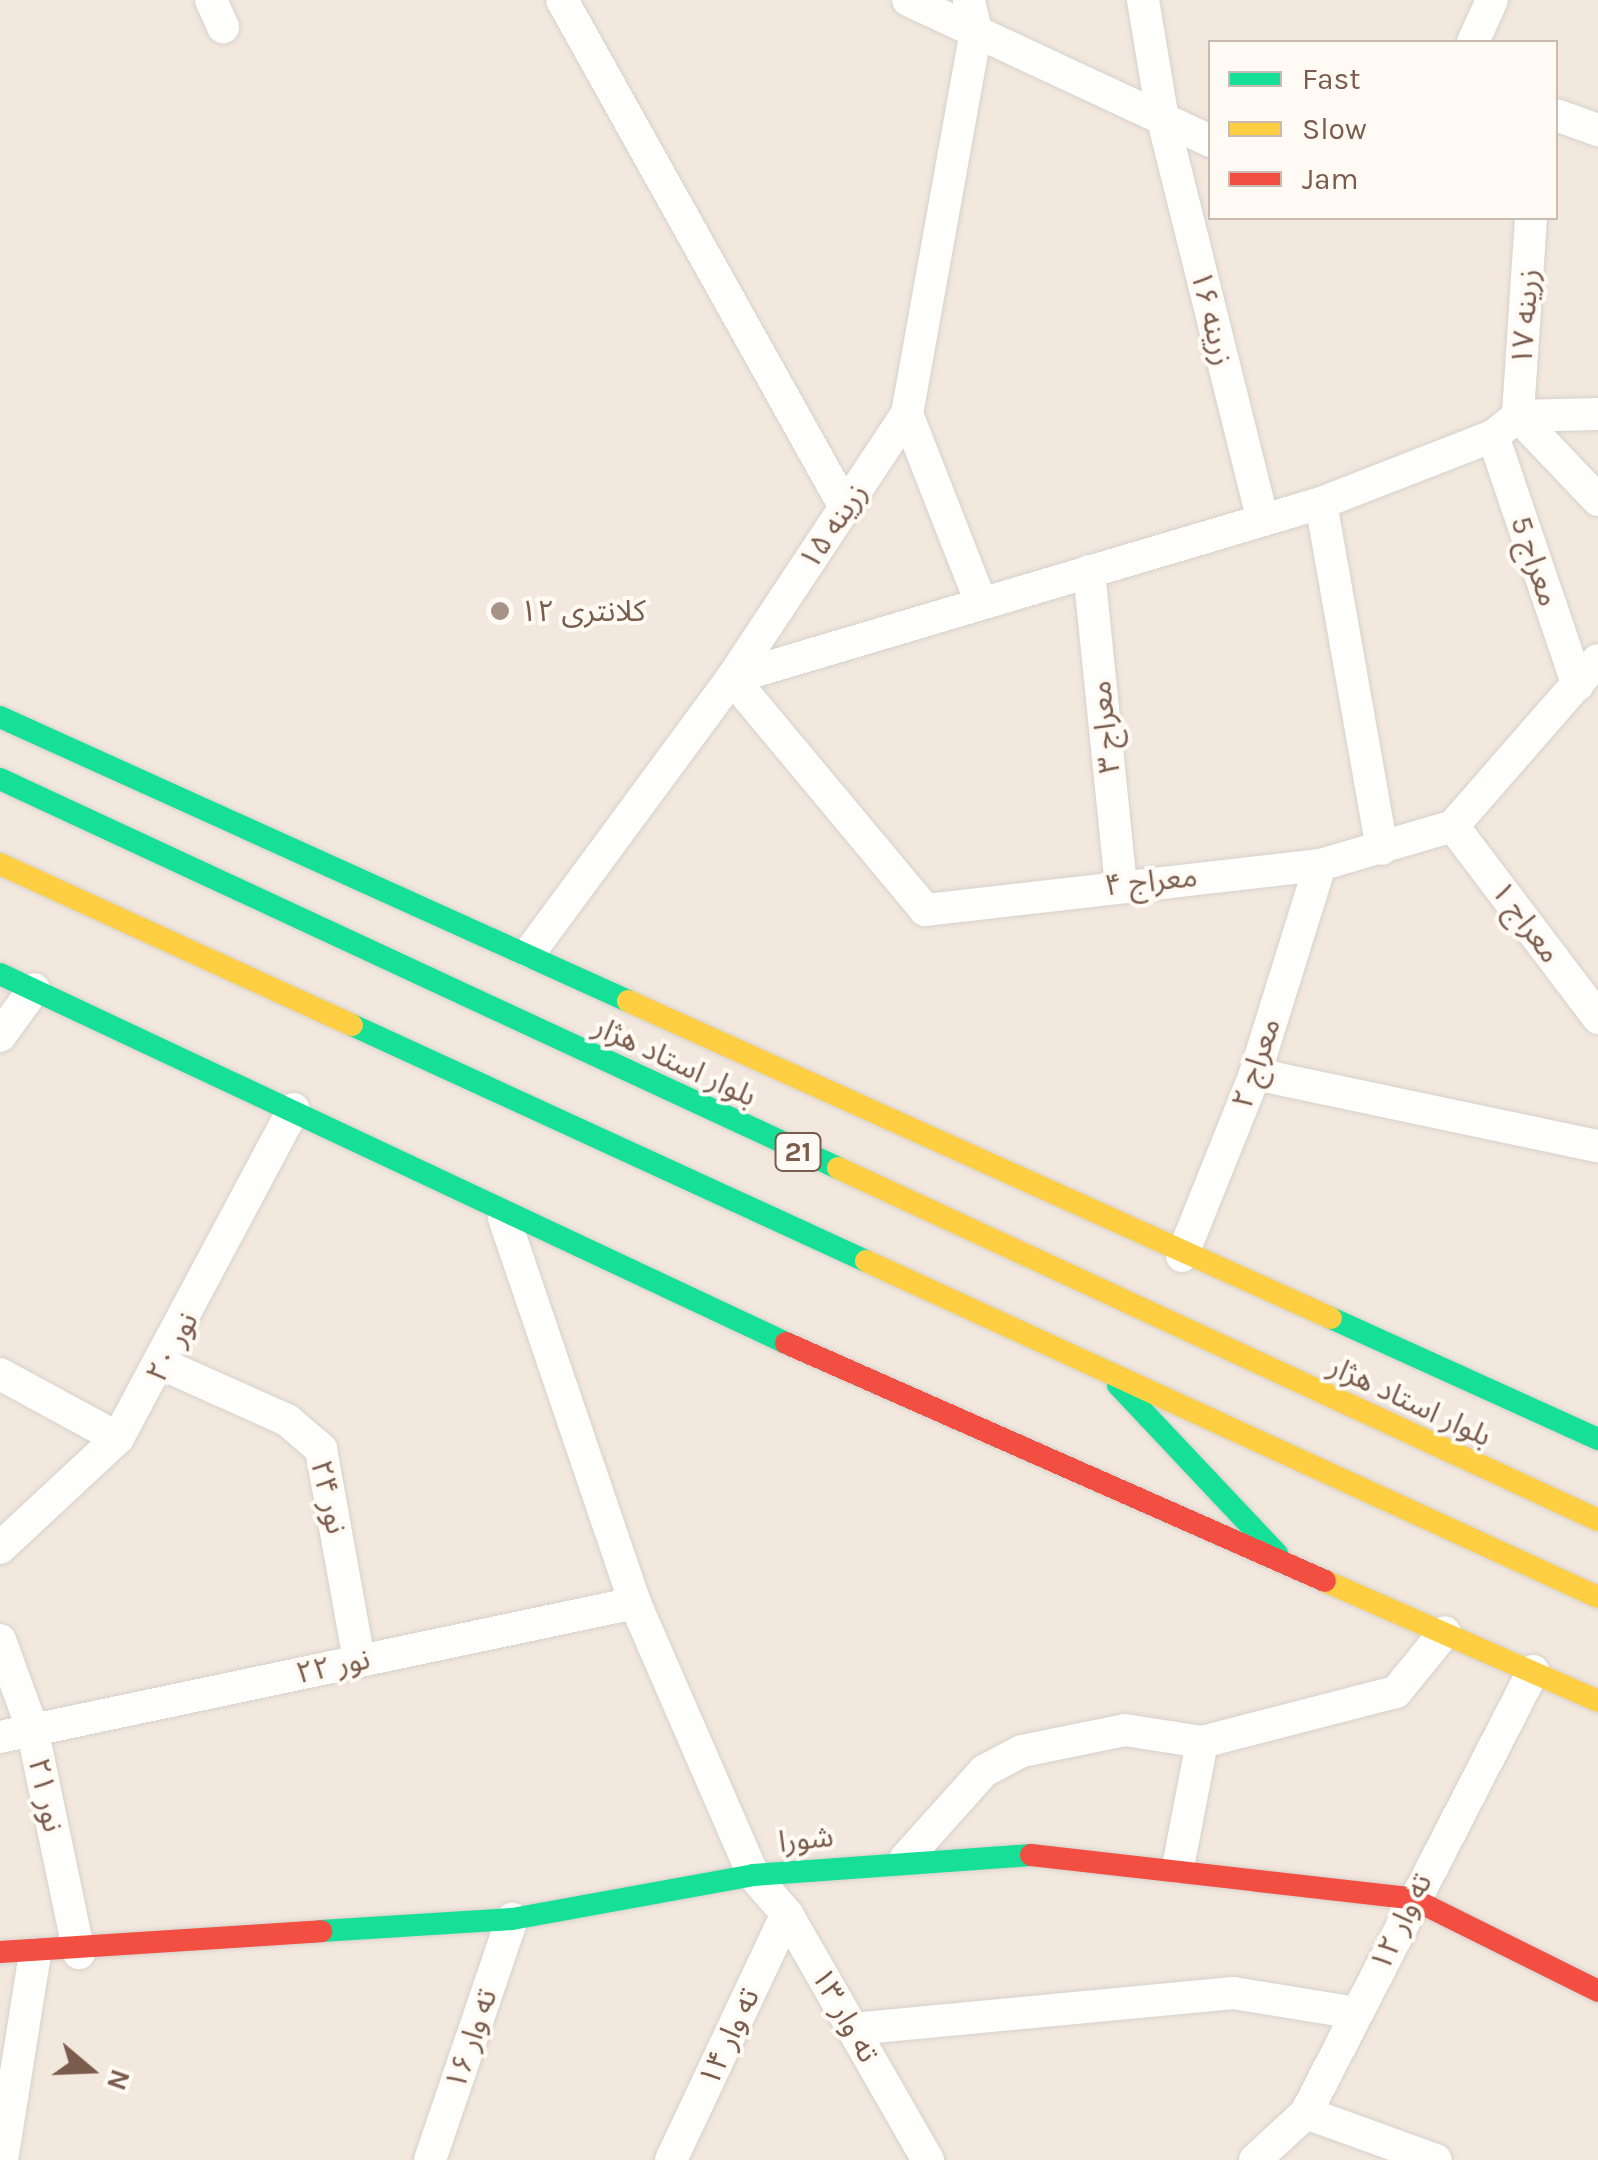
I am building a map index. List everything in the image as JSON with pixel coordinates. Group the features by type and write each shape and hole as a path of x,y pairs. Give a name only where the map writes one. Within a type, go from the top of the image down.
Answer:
{"main road":[{"name":"بلوار استاد هژار","path":"0,717 530,952 1182,1256 1598,1439"},
{"name":"بلوار استاد هژار","path":"0,780 1598,1520"},
{"name":"21","path":"0,864 1598,1597"},
{"path":"0,974 294,1110 504,1218 1276,1554 1598,1701"},
{"path":"1100,1366 1276,1554"},
{"name":"شورا","path":"0,1952 79,1953 512,1919 754,1875 994,1851 1178,1867 1411,1898 1598,1992"}],"street":[{"path":"562,0 846,508"},
{"path":"908,0 972,15 1163,120 1208,140"},
{"name":"زرینه ۱۶","path":"1143,0 1163,120 1262,518"},
{"path":"1474,40 1492,0"},
{"name":"زرینه ۱۵","path":"530,952 732,678 907,414 972,15"},
{"path":"1558,116 1598,130"},
{"name":"زرینه ۱۷","path":"1506,426 1531,220"},
{"path":"907,414 979,598"},
{"path":"732,678 979,598 1089,571 1321,502 1506,426 1598,414"},
{"path":"1506,426 1598,500"},
{"name":"معراج 5","path":"1506,426 1588,673"},
{"path":"1321,502 1382,849"},
{"name":"معراج ۳","path":"1089,571 1121,884"},
{"path":"1453,826 1588,673"},
{"name":"معراج ۴","path":"732,678 925,910 1121,884 1320,866 1453,826"},
{"name":"معراج ۱","path":"1453,826 1598,1018"},
{"name":"معراج ۲","path":"1182,1256 1255,1074 1320,866"},
{"path":"0,1036 34,989"},
{"path":"1255,1074 1598,1146"},
{"name":"نور ۲۰","path":"0,1548 118,1438 164,1366 294,1110"},
{"name":"ته وار ۱۳","path":"504,1218 635,1603 754,1875 787,1914 928,2160"},
{"name":"نور ۲۴","path":"164,1366 287,1420 321,1449 358,1661"},
{"path":"0,1374 118,1438"},
{"name":"نور ۲۲","path":"16,1733 635,1603"},
{"path":"906,1858 984,1771 1022,1751 1125,1730 1202,1742 1396,1692 1445,1632"},
{"name":"نور ۲۱","path":"0,1640 16,1733 79,1953"},
{"name":"ته وار ۱۲","path":"1255,2160 1306,2113 1411,1898 1532,1672"},
{"path":"1178,1867 1202,1742"},
{"name":"ته وار ۱۴","path":"671,2160 787,1914"},
{"name":"ته وار ۱۶","path":"430,2160 512,1919"},
{"path":"2,2160 35,1954"},
{"path":"853,2030 1233,1993 1356,2013"},
{"path":"1306,2113 1436,2160"}],"shaded area":[{"path":"0,0 1598,0 1598,2160 0,2160"}],"traffic: fast":[{"path":"0,717 628,1001"},
{"path":"0,779 838,1168"},
{"path":"0,974 786,1343"},
{"path":"352,1025 866,1261"},
{"path":"1331,1318 1598,1439"},
{"path":"1118,1385 1277,1554"},
{"path":"321,1931 512,1919 753,1875 1031,1855"}],"traffic: slow":[{"path":"0,864 352,1025"},
{"path":"628,1001 1331,1318"},
{"path":"838,1168 1598,1520"},
{"path":"866,1261 1598,1597"},
{"path":"1325,1581 1598,1701"}],"traffic: jam":[{"path":"786,1343 1325,1581"},
{"path":"1031,1855 1411,1898 1598,1991"},
{"path":"0,1952 321,1931"}],"place":[{"name":"کلانتری ۱۲","path":"500,611"}]}
